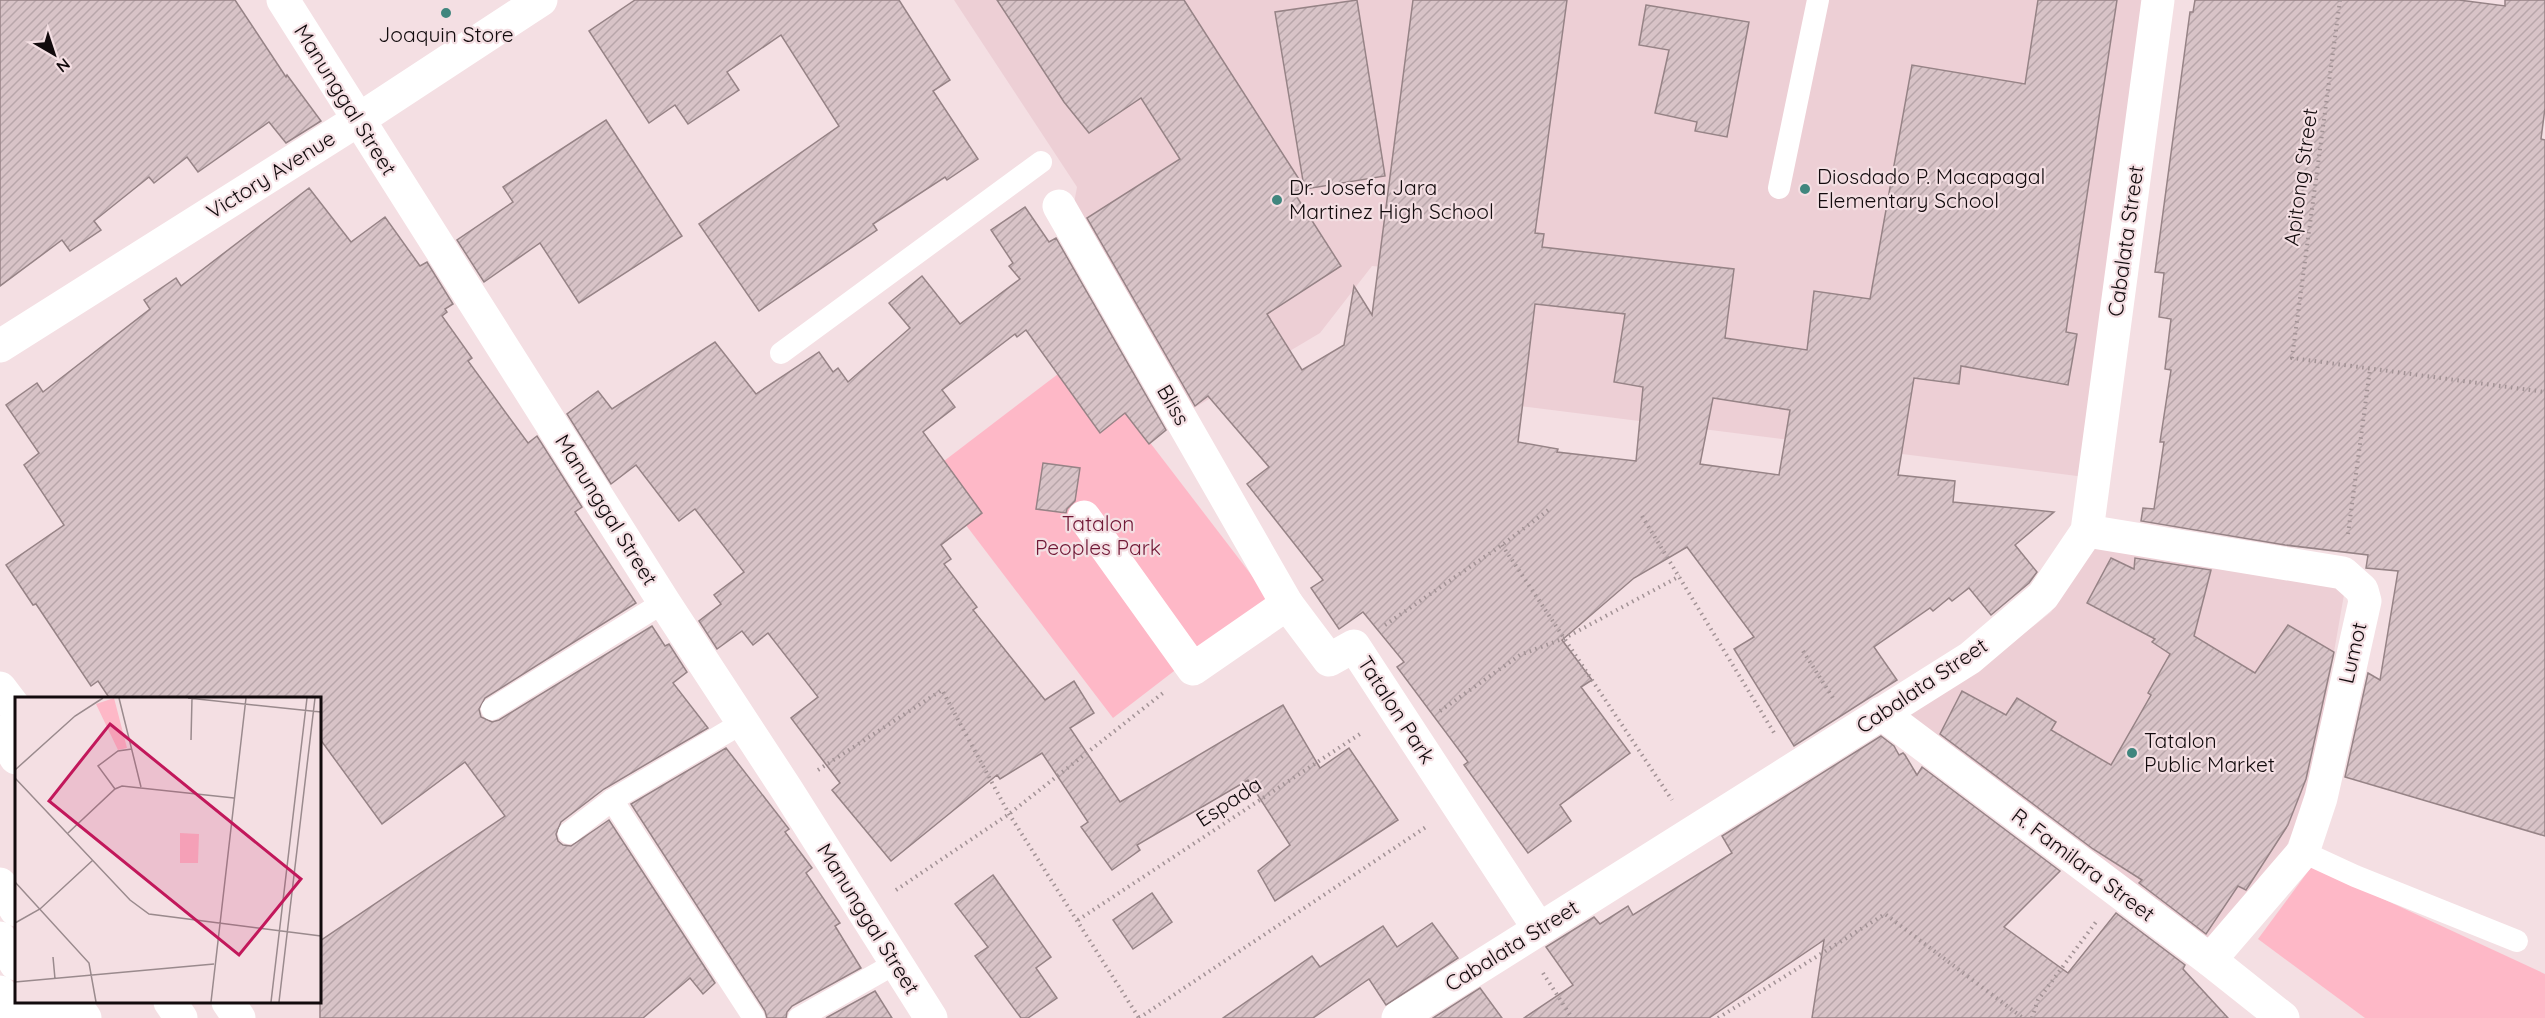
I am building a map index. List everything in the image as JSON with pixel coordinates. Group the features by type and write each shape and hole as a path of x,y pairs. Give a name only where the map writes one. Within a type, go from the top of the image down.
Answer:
{"main road":[{"name":"Manunggal Street","path":"284,0 664,602 787,790 931,1018"},
{"name":"Victory Avenue","path":"0,346 358,120 541,0"},
{"name":"Cabalata Street","path":"1398,1018 1970,658 2043,596 2087,531 2158,0"},
{"name":"Bliss","path":"1059,206 1287,604"},
{"path":"1084,517 1193,669 1287,604"},
{"path":"2087,531 2343,573"},
{"name":"Lumot","path":"2210,960 2303,852 2320,798 2365,601 2362,590 2343,573"},
{"name":"Tatalon Park","path":"1287,604 1329,660 1354,646 1458,806 1530,934"},
{"path":"0,688 15,708"},
{"path":"0,703 15,727"},
{"name":"R. Familara Street","path":"1881,714 2210,960 2283,1018"},
{"path":"0,732 15,756"},
{"path":"0,884 15,908"},
{"path":"0,938 15,962"},
{"path":"0,992 16,1018"},
{"path":"41,1003 51,1018"},
{"path":"75,1003 85,1018"},
{"path":"171,1003 181,1018"},
{"path":"189,1003 199,1018"},
{"path":"229,1003 239,1018"}],"lane":[{"path":"1779,188 1818,0"},
{"path":"781,353 1041,162"},
{"path":"492,709 664,602"},
{"path":"569,833 612,800 742,723"},
{"path":"612,800 754,1018"},
{"path":"2303,852 2355,876 2517,941"},
{"path":"799,1018 896,963"}],"path":[{"name":"Apitong Street","path":"2340,0 2292,358 2370,369"},
{"path":"2343,573 2370,369 2545,392"},
{"path":"1354,646 1503,545 1551,508"},
{"path":"1642,516 1795,768"},
{"path":"1503,545 1694,833"},
{"name":"Espada","path":"1078,920 1403,721 1520,655 1565,639 1680,576"},
{"path":"1803,651 1854,731"},
{"path":"863,912 1009,814 1193,669"},
{"path":"787,790 942,690 1009,814 1139,1018 1458,806"},
{"path":"2032,1018 2038,1000 2118,892"},
{"path":"1718,1018 1885,914 2023,1018"},
{"path":"1530,934 1572,1018"}],"shaded area":[{"name":"Dr. Josefa Jara Martinez High School","path":"954,0 1507,0 1468,274 1372,266 1320,333 1189,411 1072,214 1077,187"},
{"name":"Diosdado P. Macapagal Elementary School","path":"1511,0 2149,0 2085,477 1457,398"},
{"name":"Tatalon Public Market","path":"2094,545 2345,589 2310,789 2284,853 2209,946 1900,716 1972,675 2051,612"}],"green space":[{"name":"Tatalon Peoples Park","path":"1083,355 1269,598 1113,718 927,474"},
{"path":"2312,866 2545,974 2545,1018 2365,1018 2258,939"}],"building":[{"path":"0,0 235,0 286,77 287,75 321,121 286,143 269,122 198,172 187,157 154,183 149,177 94,221 101,230 70,251 62,240 0,286"},
{"path":"635,0 899,0 950,80 933,91 978,159 947,180 945,177 873,224 877,230 759,311 699,224 839,126 781,35 727,72 739,90 688,124 675,105 649,123 589,31"},
{"path":"997,0 1184,0 1304,187 1275,12 1357,0 1385,176 1293,191 1341,266 1267,314 1302,370 1344,345 1354,286 1372,315 1413,0 1567,0 1535,233 1544,234 1542,247 1734,269 1725,338 1807,350 1814,291 1870,299 1912,65 2025,84 2038,0 2117,0 2066,332 2077,334 2068,385 1961,366 1959,384 1914,378 1898,475 1955,481 1953,502 2054,512 2015,545 2037,572 2029,583 1991,615 1969,588 1952,601 1949,598 1933,611 1930,608 1874,647 1897,680 1794,746 1734,649 1754,637 1687,547 1634,578 1562,640 1592,680 1581,687 1630,753 1560,805 1571,821 1528,853 1464,765 1468,762 1397,667 1404,662 1363,612 1339,629 1311,588 1323,580 1247,484 1269,467 1208,396 1195,406 1087,218 1180,159 1141,98 1089,133 1064,102","holes":["1535,304 1625,314 1614,382 1643,387 1636,461 1557,452 1558,449 1518,442","1713,398 1790,410 1779,475 1700,464"]},
{"path":"2195,0 2459,0 2505,6 2505,0 2545,0 2545,108 2541,139 2545,140 2545,836 2345,777 2368,673 2380,680 2398,571 2366,568 2368,555 2285,545 2141,521 2143,508 2154,509 2164,442 2160,442 2171,370 2165,369 2171,319 2159,317 2164,273 2155,272 2190,12 2193,12"},
{"path":"1646,5 1749,22 1727,137 1695,131 1697,122 1655,113 1669,50 1639,45"},
{"path":"606,120 682,236 579,303 540,243 484,282 457,240 513,202 503,187"},
{"path":"309,188 351,242 385,217 420,266 427,262 453,304 445,309 447,312 442,316 472,358 468,361 528,443 537,436 582,507 575,512 636,603 485,698 479,709 481,717 492,722 499,720 652,626 665,646 669,644 687,672 673,683 708,728 604,789 561,822 556,834 558,841 563,845 571,846 609,820 715,983 703,994 690,978 643,1018 320,1018 321,940 505,816 465,762 382,824 321,740 321,697 109,697 98,681 91,686 36,604 33,605 6,565 64,525 24,465 39,453 6,405 37,383 43,392 150,309 144,300 176,278 181,286"},
{"path":"1025,207 1049,242 1056,238 1166,430 1149,444 1125,413 1100,433 1026,330 1017,337 1015,334 942,390 955,407 923,432 982,513 941,545 951,559 944,564 977,607 973,610 1045,700 1074,681 1094,713 1070,728 1120,802 1283,705 1320,768 1349,748 1398,820 1275,901 1258,871 1290,845 1248,780 1137,845 1140,850 1112,870 1081,827 1088,822 1042,753 1000,779 997,775 891,861 832,790 840,783 791,718 818,697 768,633 753,645 742,631 717,649 699,621 721,604 714,595 744,572 695,509 679,521 636,465 611,484 567,414 598,391 612,409 715,342 756,394 819,352 833,372 838,368 848,382 910,328 889,303 922,276 960,324 1020,279 1009,266 1013,263 991,230"},
{"path":"1043,463 1080,468 1075,501 1066,513 1036,509"},
{"name":"Tatalon Public Market","path":"2111,558 2134,569 2135,558 2211,570 2194,636 2255,673 2288,625 2334,652 2306,779 2288,825 2246,890 2238,886 2206,934 2139,883 2142,880 2093,849 1940,734 1962,691 2006,715 2017,698 2056,722 2051,730 2111,765 2151,695 2148,693 2170,654 2152,642 2155,639 2087,603"},
{"path":"1881,736 1894,746 1899,755 1903,753 1905,755 1917,775 1922,767 2060,871 2004,927 2068,973 2116,913 2185,965 2183,969 2228,1018 1812,1018 1824,940 1709,1018 1524,1018 1573,985 1546,947 1594,917 1600,924 1628,906 1633,915 1732,853 1722,836"},
{"path":"726,748 789,829 785,832 812,868 806,873 840,923 835,926 861,968 792,1006 786,1018 767,1018 765,1011 631,804"},
{"path":"993,875 1051,957 1036,968 1057,998 1028,1018 1021,1018 975,956 988,947 955,904"},
{"path":"1152,893 1172,922 1133,949 1113,920"},
{"path":"1432,923 1458,958 1386,1005 1369,979 1313,1018 1223,1018 1312,956 1320,967 1383,926 1397,947"},
{"path":"1480,988 1502,1018 1433,1018"},
{"path":"875,991 892,1018 826,1018"}],"place":[{"name":"Joaquin Store","path":"446,13"},
{"name":"Diosdado P. Macapagal Elementary School","path":"1805,189"},
{"name":"Dr. Josefa Jara Martinez High School","path":"1277,200"},
{"name":"Tatalon Public Market","path":"2132,753"}]}
